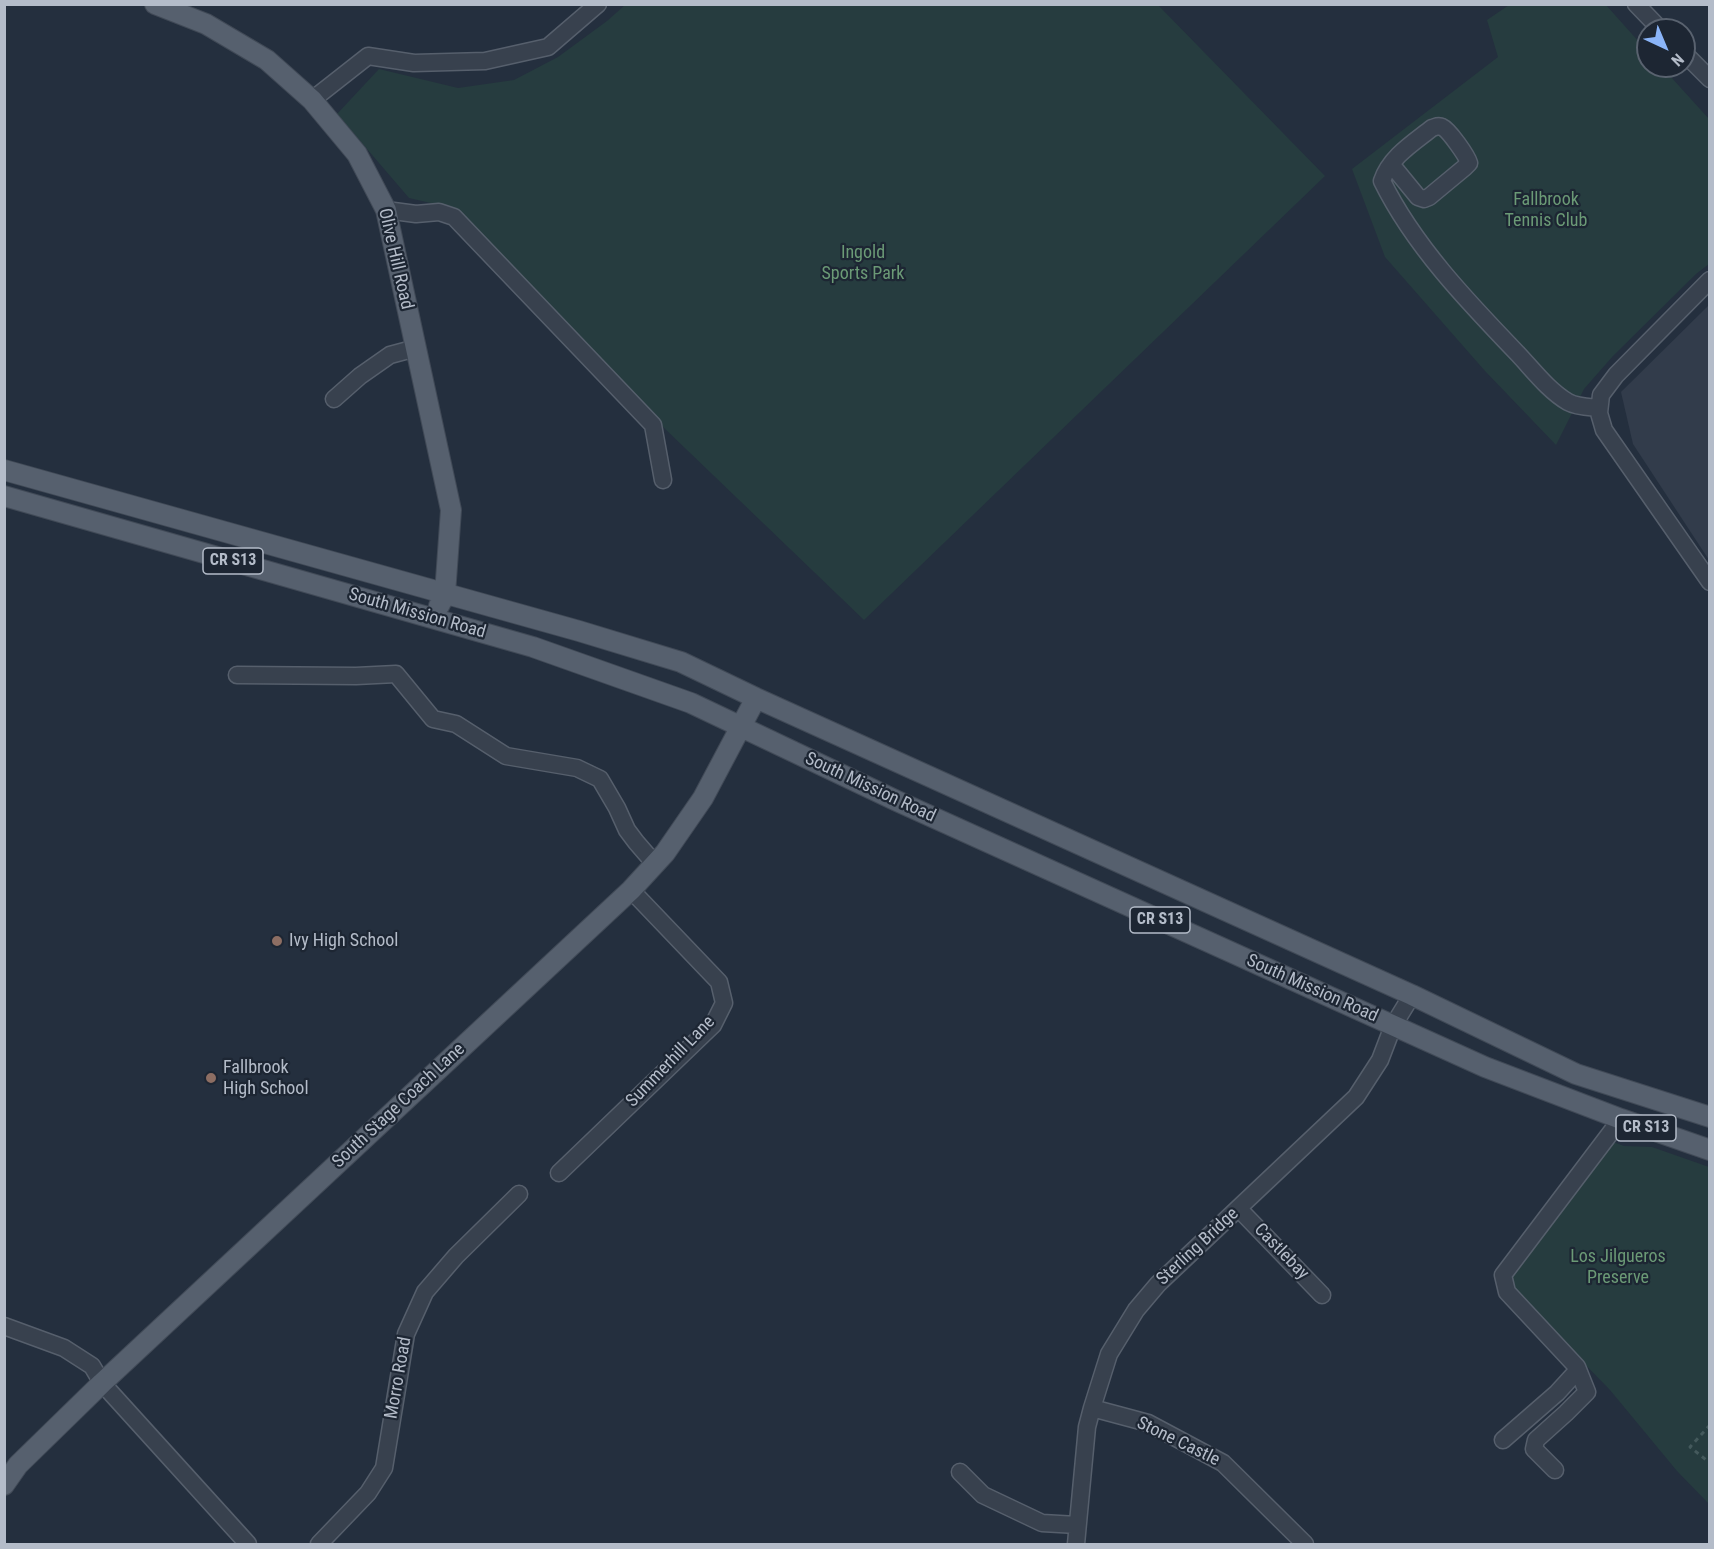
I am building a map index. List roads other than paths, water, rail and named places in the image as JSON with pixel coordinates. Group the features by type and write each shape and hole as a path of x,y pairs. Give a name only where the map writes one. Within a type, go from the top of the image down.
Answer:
{"main road":[{"name":"Olive Hill Road","path":"155,4 206,24 267,60 312,100 357,154 386,210 450,510 445,594 433,618"},
{"name":"South Mission Road","path":"4,470 579,631 681,662 1412,995 1576,1074 1710,1117"},
{"name":"South Mission Road","path":"4,496 554,654 691,703 897,801 1485,1067 1710,1150"},
{"name":"South Stage Coach Lane","path":"4,1485 18,1465 102,1383 631,890 665,853 703,798 756,698"}],"street":[{"path":"312,100 368,56 414,63 485,61 548,47 598,4"},
{"path":"1636,4 1649,18"},
{"path":"1696,65 1710,79"},
{"path":"1391,164 1413,194 1418,198 1429,197 1469,163 1467,157 1445,129 1438,126 1432,128 1401,153 1386,169 1382,181 1392,202 1417,238 1472,306 1550,387 1568,402 1582,407 1599,408"},
{"path":"386,210 416,214 439,212 454,217 653,425 663,480"},
{"path":"1710,280 1616,375 1601,395 1599,408 1604,430 1710,582"},
{"path":"334,399 360,376 390,355 416,348"},
{"path":"237,675 396,674 432,719 456,724 506,756 577,768 600,779 627,830 655,864"},
{"name":"Summerhill Lane","path":"559,1173 713,1025 724,1003 719,981 631,890"},
{"name":"Sterling Bridge","path":"1076,1545 1086,1427 1109,1354 1136,1310 1158,1284 1356,1097 1380,1060 1393,1026 1412,995"},
{"path":"1555,1470 1534,1449 1536,1440 1587,1392 1577,1366 1507,1292 1503,1275 1621,1119"},
{"name":"Morro Road","path":"319,1545 368,1493 384,1468 406,1334 425,1292 456,1256 519,1194"},
{"name":"Castlebay","path":"1239,1209 1322,1295"},
{"path":"4,1326 64,1348 92,1366 102,1383 248,1545"},
{"path":"1503,1440 1557,1393 1578,1370"},
{"name":"Stone Castle","path":"1092,1408 1148,1423 1223,1462 1305,1545"},
{"path":"960,1472 983,1495 1042,1523 1077,1525"}],"place":[{"name":"Ivy High School","path":"277,941"},
{"name":"Fallbrook High School","path":"211,1078"}],"park label":[{"name":"Fallbrook Tennis Club","path":"1546,210"},
{"name":"Ingold Sports Park","path":"863,263"},
{"name":"Los Jilgueros Preserve","path":"1618,1267"}]}
